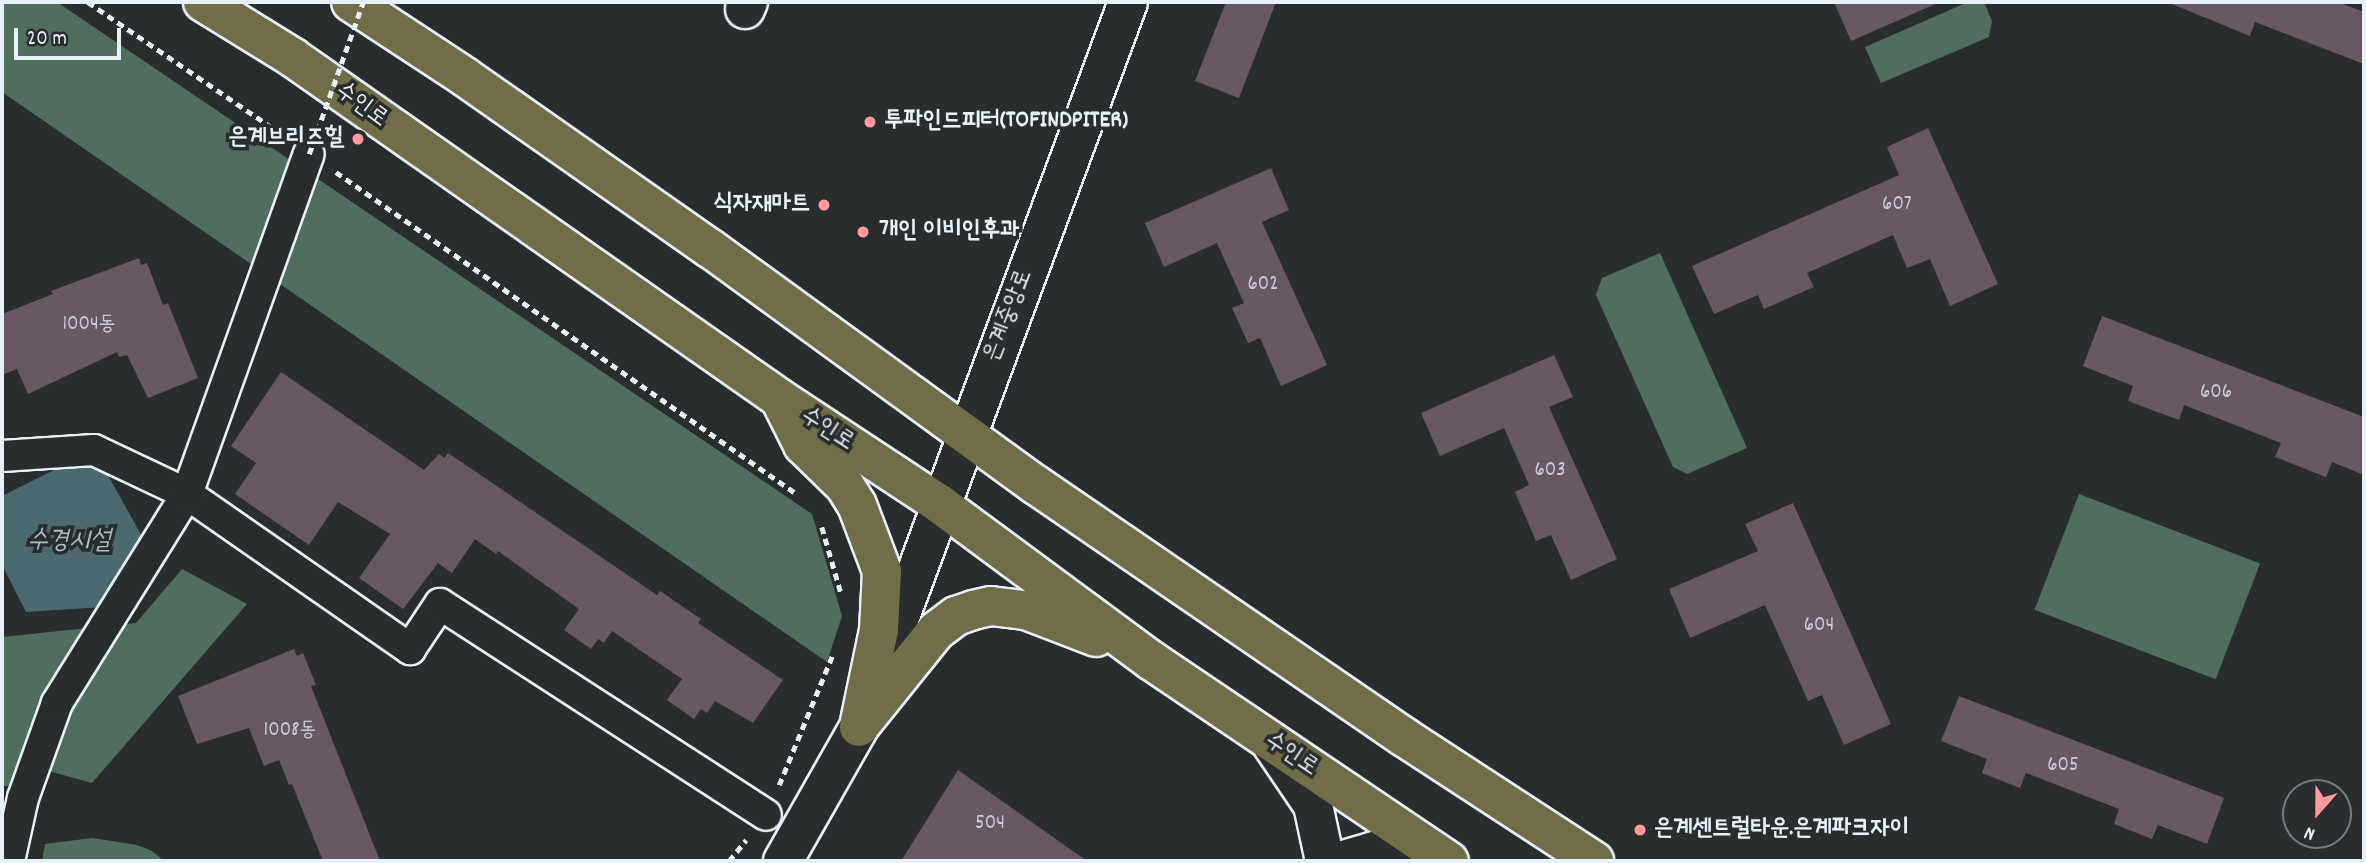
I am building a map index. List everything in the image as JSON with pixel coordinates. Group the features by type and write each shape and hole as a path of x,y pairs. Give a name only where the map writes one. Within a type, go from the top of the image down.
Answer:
{"main road":[{"name":"수인로","path":"203,2 292,57 779,398 941,505 1152,661 1441,856"},
{"path":"351,2 465,77 688,234 965,435 1404,737 1594,861"},
{"path":"779,398 803,445 845,486 857,505 882,570 879,630 859,727"},
{"path":"859,727 936,631 956,616 972,610 991,606 1026,610 1152,661"}],"street":[{"name":"은계중앙로","path":"859,727 965,435 1128,2"},
{"path":"9,861 23,798 57,703 187,495 310,154"},
{"path":"2,456 94,450 187,495 410,649 440,604 766,815"},
{"path":"783,861 859,727"},
{"path":"1269,740 1313,805 1325,861"},
{"path":"1340,861 1374,851 1441,856"}],"path":[{"path":"88,2 800,496"},
{"path":"310,154 363,2"},
{"path":"821,524 844,601"},
{"path":"729,861 766,815 834,653"}],"green space":[{"path":"2,2 57,2 812,514 842,616 827,662 2,92"},
{"path":"1968,2 1984,2 1992,21 1989,37 1881,83 1865,47"},
{"path":"1660,253 1747,448 1687,474 1673,467 1596,295 1602,278"},
{"path":"2079,494 2260,564 2216,679 2035,610"},
{"path":"182,569 247,604 92,783 20,763 9,786 2,786 2,637 136,623"},
{"path":"92,838 137,845 152,851 164,861 42,861 45,844"}],"water":[{"name":"수경시설","path":"94,450 154,558 103,607 26,612 2,565 2,496"}],"building":[{"path":"1226,2 1276,2 1239,98 1195,81"},
{"path":"1834,2 1940,2 1851,41"},
{"path":"2167,2 2338,2 2364,12 2364,64 2255,22 2250,36"},
{"path":"1928,128 1998,284 1950,306 1930,259 1907,268 1893,235 1807,273 1814,287 1764,309 1758,295 1714,314 1692,266 1899,175 1887,147"},
{"path":"1271,168 1289,210 1262,222 1327,365 1281,386 1260,338 1248,343 1232,308 1244,303 1217,243 1164,267 1145,223"},
{"path":"139,258 141,265 147,263 163,305 168,303 198,378 148,398 127,355 119,357 117,352 28,394 17,369 2,375 2,314 53,294 51,291"},
{"path":"2102,316 2364,417 2364,475 2332,462 2326,477 2275,457 2281,443 2184,405 2179,420 2128,401 2133,386 2083,366"},
{"path":"1554,355 1573,397 1549,407 1617,559 1571,580 1551,535 1536,541 1515,492 1529,485 1504,428 1440,456 1421,413"},
{"path":"281,372 424,470 439,454 444,458 448,453 657,595 660,591 701,619 698,623 783,680 753,723 715,701 707,713 701,709 694,719 667,700 682,679 612,631 604,643 598,639 591,649 564,630 579,609 498,551 496,554 475,539 452,573 438,563 403,609 359,578 390,534 338,502 309,545 235,494 256,463 231,446"},
{"path":"1793,503 1891,724 1844,745 1822,695 1808,701 1765,605 1690,638 1669,589 1758,551 1745,524"},
{"path":"294,649 297,656 303,653 316,685 311,686 380,861 323,861 292,784 289,785 279,760 264,766 249,728 197,744 178,696"},
{"path":"1959,696 2224,798 2207,844 2158,825 2152,839 2114,824 2119,809 2026,773 2020,788 1982,773 1987,759 1941,741"},
{"path":"958,770 1087,861 901,861"}],"place":[{"name":"투파인드피터(TOFINDPITER)","path":"870,122"},
{"name":"은계브리즈힐","path":"358,139"},
{"name":"식자재마트","path":"824,205"},
{"name":"개인 이비인후과","path":"863,232"},
{"name":"은계센트럴타운.은계파크자이","path":"1640,830"}]}
